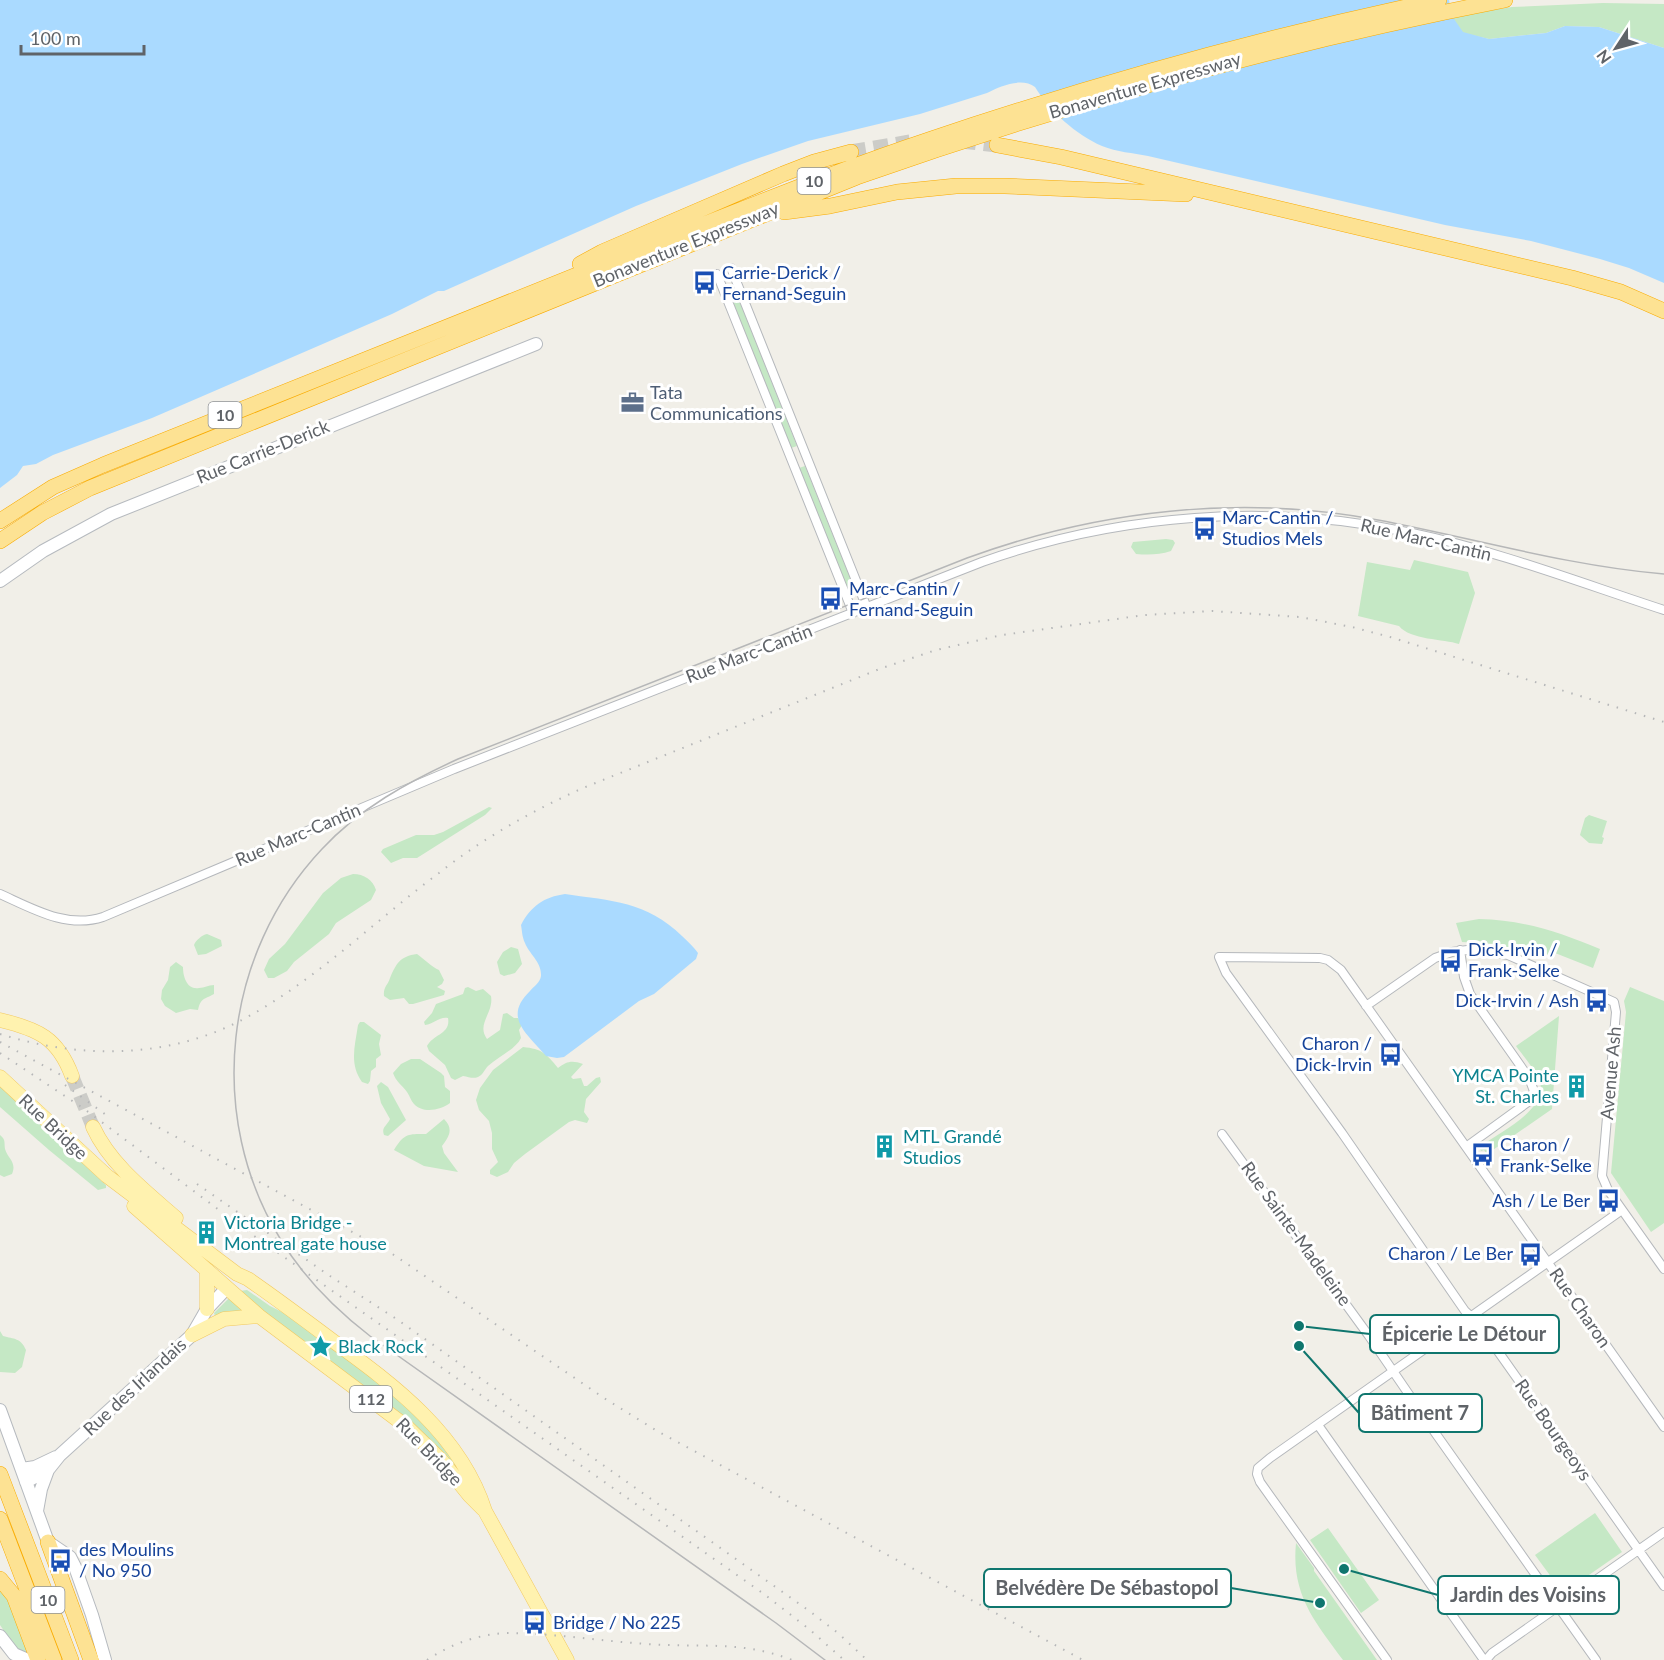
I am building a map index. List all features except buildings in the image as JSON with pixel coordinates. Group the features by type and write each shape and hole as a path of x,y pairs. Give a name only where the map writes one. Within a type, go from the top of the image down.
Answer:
{"highway":[{"name":"Bonaventure Expressway","path":"0,521 74,477 532,291 837,172 1221,52 1445,5 1505,0"},
{"name":"Bonaventure Expressway","path":"0,541 42,513 90,488 760,215 1027,114"},
{"path":"997,145 1061,157 1588,282 1634,297 1664,311"},
{"path":"532,291 602,252 773,178 814,162 851,152"},
{"path":"760,215 830,206 897,192 956,186 1005,186 1221,196"},
{"path":"0,553 41,519 90,488"},
{"name":"10","path":"0,1474 71,1660"},
{"name":"10","path":"0,1519 54,1660"},
{"path":"48,1542 91,1660"},
{"path":"0,1579 11,1591 38,1660"}],"main road":[{"path":"0,1020 48,1038 59,1049 70,1074"},
{"name":"Rue Bridge","path":"0,1077 107,1176 132,1204 173,1242 259,1316 407,1427 445,1464 485,1511"},
{"name":"Rue Bridge","path":"89,1124 101,1151 160,1210 203,1266"},
{"name":"Rue Bridge","path":"107,1176 193,1233 248,1279 380,1375 413,1404 443,1437 462,1464 478,1491 485,1511 567,1660"},
{"path":"203,1266 207,1309"},
{"path":"228,1289 248,1279"},
{"path":"192,1335 224,1319 259,1316"}],"street":[{"path":"731,268 867,608"},
{"path":"717,274 854,613"},
{"name":"Rue Carrie-Derick","path":"0,581 43,551 111,514 536,344"},
{"name":"Rue Marc-Cantin","path":"0,894 43,914 60,918 82,921 103,917 454,769 988,560 1062,538 1106,528 1161,520 1252,516 1332,520 1419,534 1491,554 1664,610"},
{"name":"Avenue Ash","path":"1460,950 1482,949 1502,953 1614,1002 1617,1012 1602,1172 1606,1187 1664,1269"},
{"path":"1366,1006 1435,958 1460,950 1464,977 1470,994 1529,1078 1534,1091 1525,1105 1466,1147"},
{"name":"Rue Charon","path":"1219,957 1308,957 1328,960 1341,970 1664,1427"},
{"name":"Rue Bourgeoys","path":"1219,957 1226,973 1664,1586"},
{"name":"Rue Sainte-Madeleine","path":"1222,1134 1363,1327 1596,1660"},
{"path":"1387,1660 1260,1482 1257,1474 1258,1468 1622,1210"},
{"name":"Rue des Irlandais","path":"26,1482 48,1470 60,1455 192,1335 207,1309 228,1289"},
{"path":"0,1410 48,1542 70,1557 92,1615 105,1660"},
{"path":"1318,1425 1485,1660 1664,1532"},
{"name":"Rue des Irlandais","path":"22,1469 35,1467 60,1455"},
{"path":"37,1512 40,1489 48,1470"},
{"path":"0,1636 14,1654 28,1660"}],"green space":[{"path":"1603,3 1664,4 1664,48 1599,27 1565,26 1546,33 1489,39 1463,33 1452,17 1512,7"},
{"path":"737,295 797,446 791,448 731,297"},
{"path":"805,466 855,590 849,593 799,468"},
{"path":"1173,540 1175,543 1171,551 1136,554 1131,547 1133,542"},
{"path":"1414,560 1468,572 1475,593 1459,644 1419,637 1404,631 1399,626 1358,616 1367,562 1410,570"},
{"path":"489,807 492,808 485,815 417,858 403,858 391,863 381,852 383,849 416,835 434,835 443,832"},
{"path":"1589,815 1607,821 1602,844 1589,843 1580,835 1585,818"},
{"path":"353,874 364,876 373,883 376,890 371,900 336,923 329,934 294,962 287,971 274,978 268,978 264,970 269,959 285,944 323,893 341,878"},
{"path":"1479,919 1541,928 1600,949 1593,968 1550,951 1548,955 1528,947 1514,950 1495,944 1462,942 1456,923"},
{"path":"207,934 221,940 222,946 206,954 198,955 194,945 197,940"},
{"path":"511,947 518,949 522,964 515,973 504,976 500,974 497,962 503,952"},
{"path":"417,954 439,970 444,980 437,987 445,991 444,995 413,1004 409,1004 404,998 390,1000 384,996 385,988 397,965 406,957"},
{"path":"176,962 183,967 185,979 191,987 201,988 214,985 214,994 201,1001 198,1010 190,1009 176,1013 165,1006 161,999 170,967"},
{"path":"1630,987 1664,1001 1664,1223 1651,1232 1611,1173 1626,1012 1624,1001"},
{"path":"465,988 476,991 483,989 491,996 490,1008 483,1028 487,1039 500,1030 503,1014 507,1013 518,1018 522,1025 519,1030 521,1038 511,1049 488,1066 480,1076 473,1078 463,1076 455,1080 451,1078 445,1065 429,1051 427,1046 447,1027 448,1018 425,1025 424,1022 436,1004 463,994"},
{"path":"1559,1016 1552,1109 1487,1154 1484,1150 1481,1151 1482,1145 1521,1119 1537,1102 1541,1092 1540,1083 1530,1064 1516,1046"},
{"path":"360,1022 364,1022 381,1035 379,1044 381,1055 376,1059 376,1067 371,1071 368,1084 362,1082 354,1062"},
{"path":"523,1047 543,1053 558,1068 570,1062 583,1064 571,1077 581,1078 584,1086 600,1077 601,1082 586,1099 584,1112 589,1119 587,1123 575,1120 569,1122 514,1163 508,1172 497,1177 490,1174 490,1170 498,1162 492,1149 489,1121 479,1110 476,1100 480,1088 493,1070"},
{"path":"411,1059 420,1059 444,1076 445,1087 450,1091 450,1103 432,1110 422,1109 414,1104 393,1073 401,1064"},
{"path":"381,1082 388,1087 406,1120 388,1136 384,1135 383,1130 390,1119 381,1103 377,1086"},
{"path":"0,1086 106,1185 106,1188 98,1190 0,1107"},
{"path":"444,1119 450,1130 442,1146 444,1153 458,1172 424,1166 394,1150 404,1137 426,1134"},
{"path":"0,1135 13,1166 12,1174 4,1177 0,1175"},
{"path":"247,1290 270,1306 294,1318 401,1399 445,1448 470,1485 271,1320 240,1291"},
{"path":"229,1298 246,1312 215,1316 214,1313"},
{"path":"0,1331 3,1336 19,1341 26,1350 22,1367 15,1373 0,1372"},
{"path":"1595,1513 1622,1552 1563,1593 1535,1555"},
{"path":"1328,1528 1379,1600 1361,1613 1310,1540"},
{"path":"1296,1543 1377,1660 1343,1660 1314,1619 1301,1592 1297,1577"},
{"path":"0,1587 31,1654 17,1650 0,1625"}],"water":[{"path":"0,0 1449,0 1452,16 1463,32 1489,39 1546,33 1565,26 1599,27 1664,48 1664,283 1629,268 1531,241 1445,225 1108,148 1082,135 1064,121 1035,87 1018,83 1004,85 987,93 920,114 808,141 742,164 636,206 152,418 53,455 36,464 23,466 17,475 0,488"},
{"path":"565,894 613,901 642,909 669,924 698,953 696,959 654,994 639,1001 564,1057 557,1058 546,1056 526,1033 518,1018 518,1009 522,1001 538,983 541,976 539,966 524,941 521,925 539,903"}],"tunnel":[{"path":"961,141 997,145"},
{"path":"851,152 910,142"},
{"path":"72,1076 93,1127"}],"tram line":[{"path":"825,1660 370,1336 321,1292 290,1254 257,1192 241,1142 234,1090 236,1038 245,986 263,937 289,891 322,849 352,821 403,787 458,759 967,558 1067,528 1170,511 1274,508 1326,512 1414,527 1592,565 1664,574"}],"railway":[{"path":"0,1034 63,1048 128,1051 160,1047 222,1030 276,1000 324,966 456,860 508,826 545,806 583,788 882,668 936,650 1002,635 1145,615 1212,611 1300,617 1390,637 1664,722"},
{"path":"0,1042 391,1253 604,1398 657,1431 1083,1660"},
{"path":"0,1053 83,1108 247,1231 764,1594 844,1660"},
{"path":"65,1085 109,1117"},
{"path":"197,1184 398,1320 808,1610 838,1633 867,1660"},
{"path":"427,1660 464,1641 505,1633 647,1644 737,1647 792,1660"}],"place":[{"name":"Carrie-Derick / Fernand-Seguin","path":"704,283"},
{"name":"Tata Communications","path":"632,403"},
{"name":"Marc-Cantin / Studios Mels","path":"1204,528"},
{"name":"Marc-Cantin / Fernand-Seguin","path":"831,599"},
{"name":"Dick-Irvin / Frank-Selke","path":"1450,960"},
{"name":"Dick-Irvin / Ash","path":"1597,1001"},
{"name":"Charon / Dick-Irvin","path":"1390,1054"},
{"name":"YMCA Pointe St. Charles","path":"1577,1086"},
{"name":"MTL Grandé Studios","path":"885,1147"},
{"name":"Charon / Frank-Selke","path":"1482,1155"},
{"name":"Ash / Le Ber","path":"1608,1201"},
{"name":"Victoria Bridge - Montreal gate house","path":"206,1233"},
{"name":"Charon / Le Ber","path":"1531,1254"},
{"name":"Épicerie Le Détour","path":"1299,1326"},
{"name":"Bâtiment 7","path":"1299,1346"},
{"name":"Black Rock","path":"320,1347"},
{"name":"des Moulins / No 950","path":"61,1560"},
{"name":"Jardin des Voisins","path":"1344,1569"},
{"name":"Belvédère De Sébastopol","path":"1320,1603"},
{"name":"Bridge / No 225","path":"535,1623"}]}
